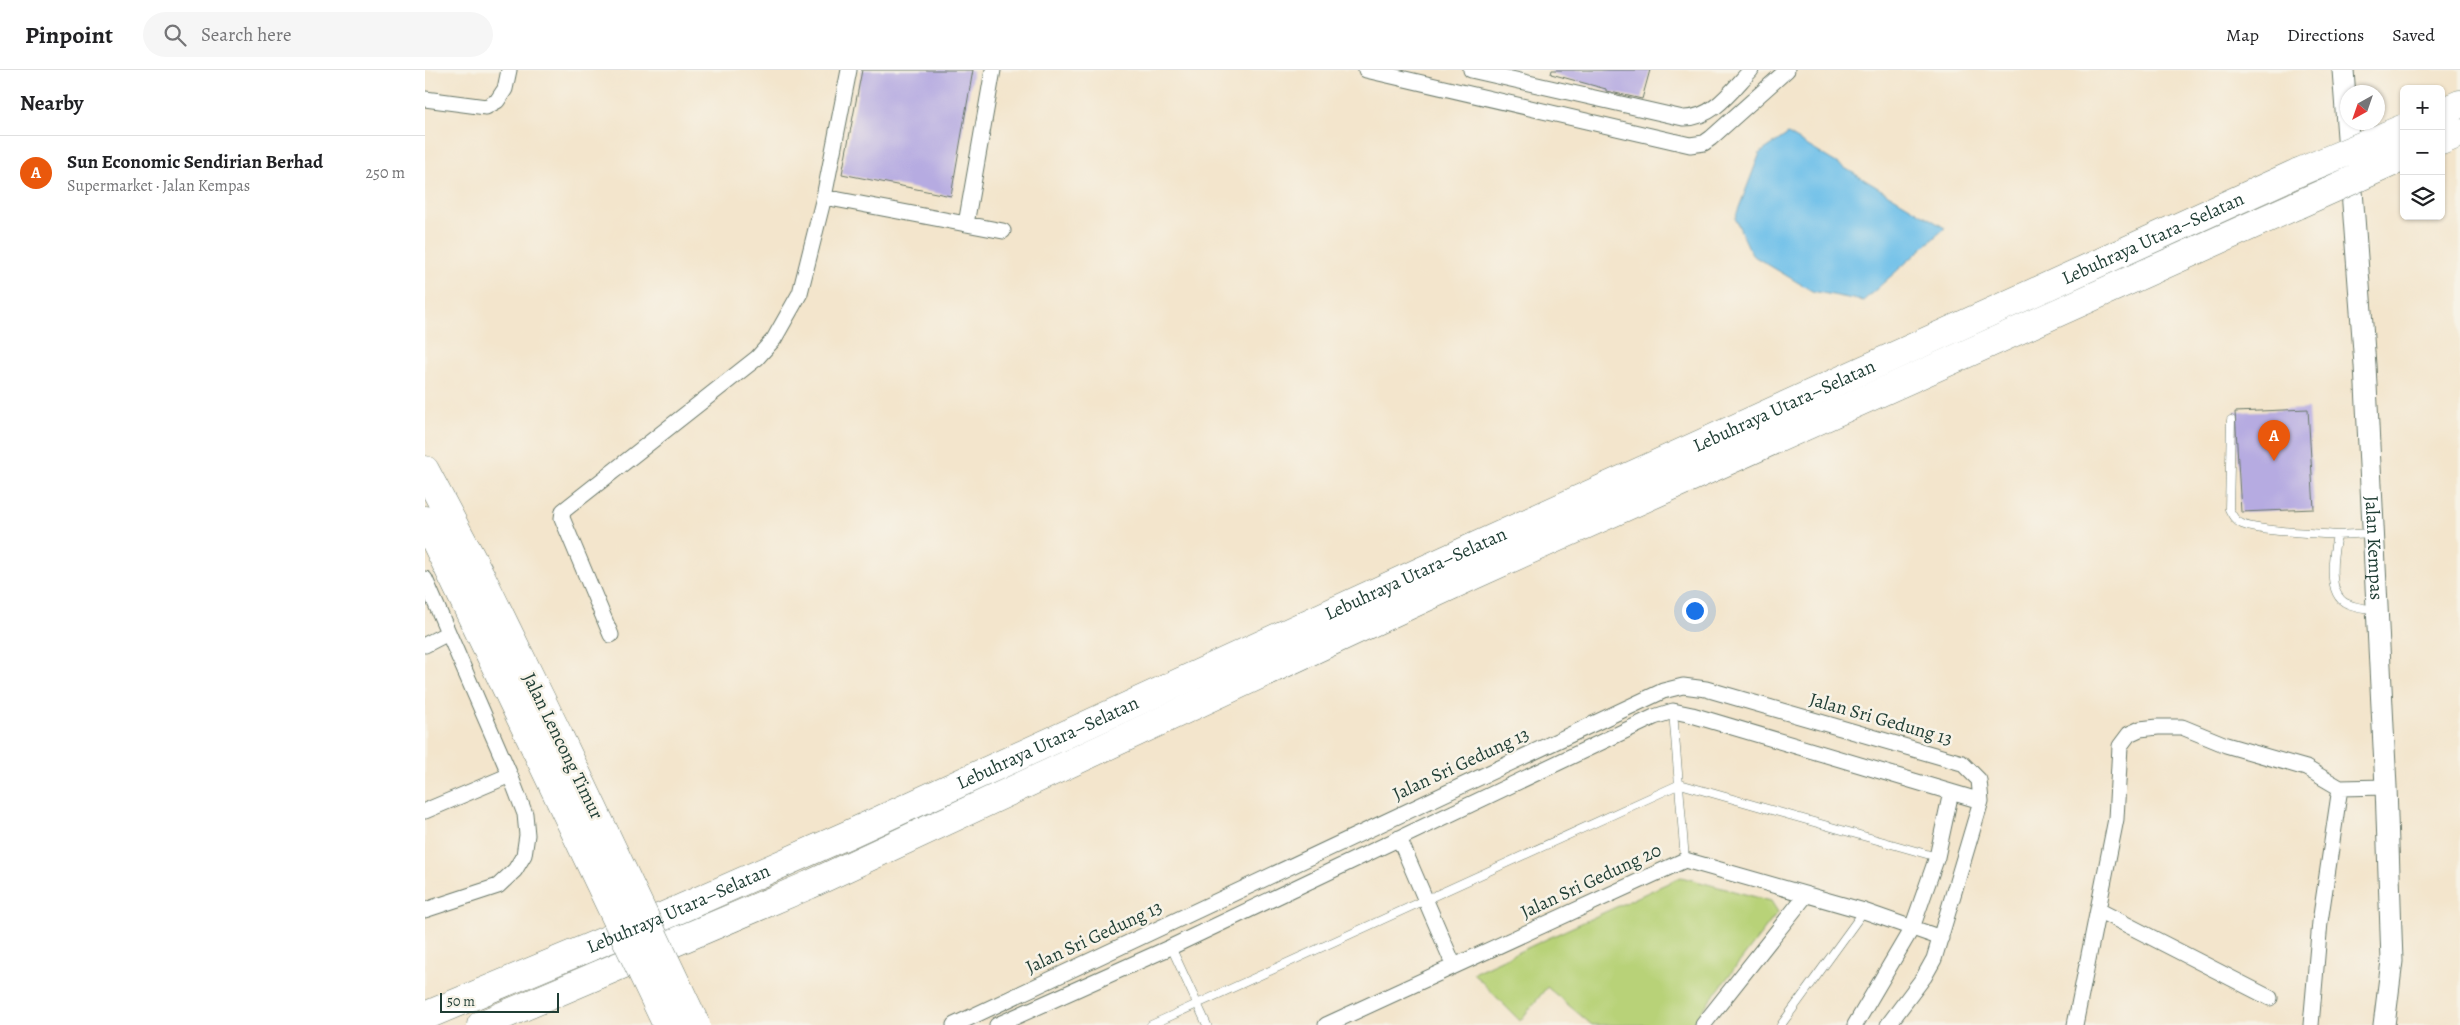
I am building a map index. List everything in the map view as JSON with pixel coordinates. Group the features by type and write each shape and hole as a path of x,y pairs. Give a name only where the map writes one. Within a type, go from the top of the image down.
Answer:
{"highway":[{"path":"2445,110 2460,104"},
{"name":"Lebuhraya Utara–Selatan","path":"425,1016 664,916 847,835 1465,551 2299,172 2400,130"},
{"path":"2445,139 2460,133"},
{"name":"Lebuhraya Utara–Selatan","path":"481,1025 809,885 1474,575 2400,159"},
{"name":"Jalan Lencong Timur","path":"425,470 481,576 696,1025"},
{"name":"Jalan Lencong Timur","path":"427,530 537,750 667,1025"}],"main road":[{"name":"Jalan Kempas","path":"2343,70 2365,364 2386,787 2392,961 2384,1025"}],"street":[{"path":"425,99 486,107 497,100 505,89 509,70"},
{"path":"611,635 562,518 563,511 757,358 774,339 800,293 824,197 849,70"},
{"path":"966,224 993,70"},
{"path":"1366,70 1690,145 1704,143 1711,138 1787,70"},
{"path":"1471,70 1683,118 1696,119 1711,111 1751,70"},
{"path":"824,197 1003,231"},
{"path":"425,579 510,775 525,814 527,835 524,855 515,870 497,886 425,910"},
{"path":"425,645 448,633"},
{"name":"Jalan Sri Gedung 13","path":"954,1025 1663,691 1683,686 1706,689 1962,763 1979,780 1981,801 1934,959 1924,977 1888,1025"},
{"path":"1673,711 1981,801"},
{"name":"Jalan Sri Gedung 13","path":"997,1025 1171,947 1654,717 1673,711"},
{"path":"2075,1025 2116,819 2120,746 2129,734 2140,729 2158,727 2182,728 2225,745 2306,768 2340,788 2386,787"},
{"path":"425,812 510,775"},
{"path":"2311,1025 2320,922 2340,788"},
{"path":"1855,1025 1912,928 1937,857 1951,792"},
{"path":"1399,838 1454,966"},
{"name":"Jalan Sri Gedung 20","path":"1326,1025 1352,1020 1454,966 1685,860 1864,911 1941,938"},
{"path":"1703,1025 1806,895"},
{"path":"2098,910 2270,998"}],"lane":[{"path":"2231,420 2229,509 2234,518 2241,524 2337,535 2373,533"},
{"path":"2337,535 2334,587 2339,598 2347,604 2377,611"},
{"path":"1673,711 1685,860"},
{"path":"1151,1025 1425,898 1680,784 1937,857"},
{"path":"1781,1025 1864,911"},
{"path":"1171,947 1207,1025"}],"green space":[{"path":"1681,877 1771,901 1778,912 1691,1025 1592,1025 1547,987 1520,1021 1473,973"}],"water":[{"path":"1788,134 1945,228 1863,301 1812,291 1752,255 1735,218 1760,153"}],"building":[{"path":"862,70 973,70 951,196 842,174"},
{"path":"1552,70 1650,70 1642,99 1606,91 1606,89 1551,74"},
{"path":"2308,409 2314,509 2241,512 2235,412"}],"place":[{"name":"Sun Economic Sendirian Berhad","path":"2274,461"}]}
